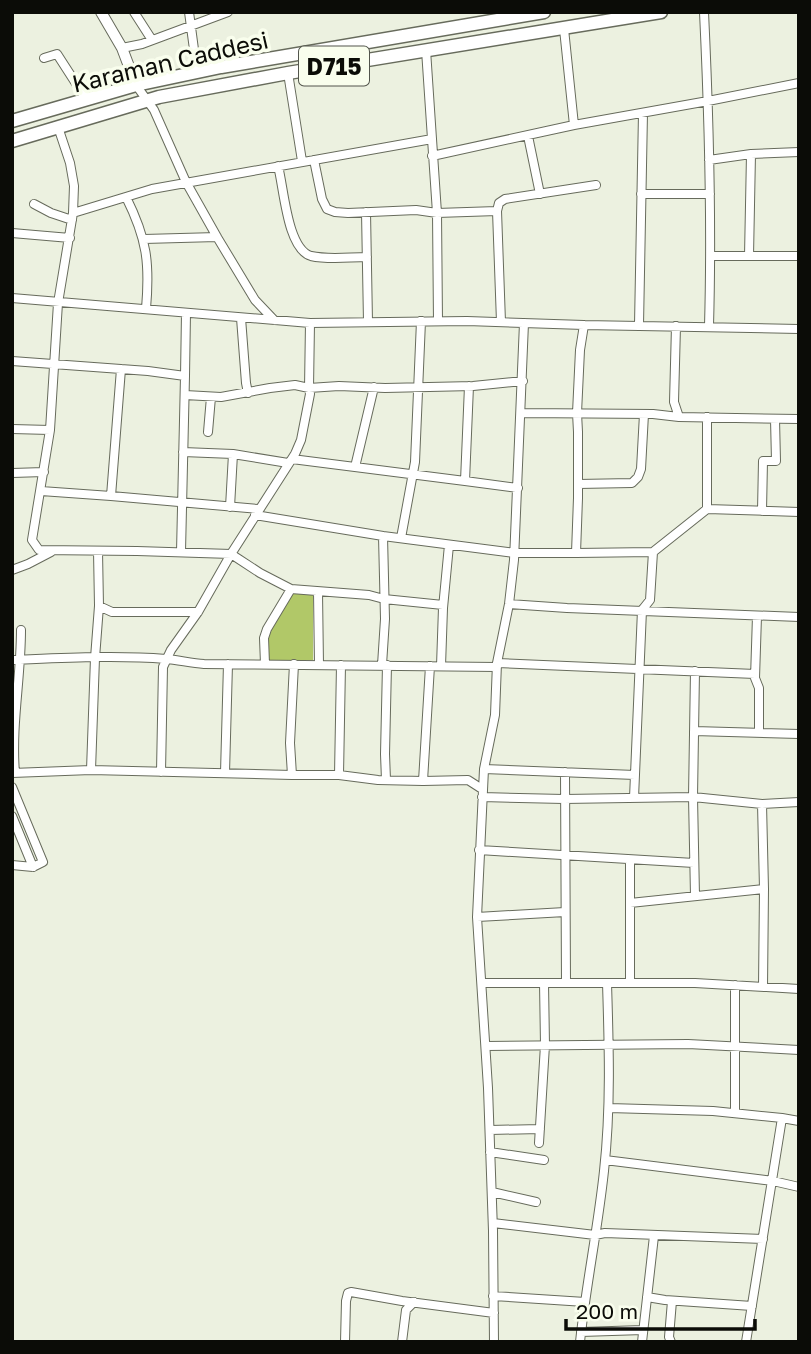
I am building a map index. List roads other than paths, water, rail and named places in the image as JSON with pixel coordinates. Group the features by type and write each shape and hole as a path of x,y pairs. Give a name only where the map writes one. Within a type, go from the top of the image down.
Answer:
{"highway":[{"name":"Karaman Caddesi","path":"12,121 136,85 197,72 494,16 543,12"},
{"name":"Karaman Caddesi","path":"12,141 148,101 288,73 661,12"}],"main road":[{"path":"101,12 122,48 136,85"}],"street":[{"path":"134,12 152,40"},
{"path":"189,12 197,72"},
{"path":"122,48 228,12"},
{"path":"704,12 711,256 709,326"},
{"path":"564,29 574,125"},
{"path":"426,50 437,213 438,321"},
{"path":"44,58 57,54 86,99"},
{"path":"288,73 302,161"},
{"path":"432,156 574,125 799,83"},
{"path":"136,85 156,115 186,182 217,237 255,300 274,320"},
{"path":"639,325 643,113"},
{"path":"58,127 72,174 73,217 58,303 50,430 33,544 39,550 53,551 231,554 292,589 369,595 443,605"},
{"path":"528,136 540,194"},
{"path":"34,204 51,213 73,217 152,189 432,139"},
{"path":"709,160 751,154 799,152"},
{"path":"750,256 751,154"},
{"path":"314,160 322,199 327,209 335,212 416,209 437,213 497,211"},
{"path":"278,166 289,224 294,239 303,251 308,255 321,257 367,257"},
{"path":"501,322 497,211 499,203 505,199 596,185"},
{"path":"642,194 710,194"},
{"path":"127,197 144,239 148,282 146,309"},
{"path":"366,212 368,322"},
{"path":"12,233 70,238"},
{"path":"144,239 217,237"},
{"path":"711,256 799,256"},
{"path":"12,299 310,323 438,321 799,328"},
{"path":"181,552 186,313"},
{"path":"241,318 248,393"},
{"path":"401,538 415,462 421,321"},
{"path":"161,772 163,667 301,440 310,394 310,323"},
{"path":"494,1342 490,1130 477,917 484,769 495,715 497,665 509,604 515,553 524,323"},
{"path":"576,553 577,413 584,325"},
{"path":"676,326 674,402 679,417"},
{"path":"12,361 185,376"},
{"path":"111,496 121,369"},
{"path":"185,395 221,397 295,385 309,388 419,387 523,381"},
{"path":"465,481 469,386"},
{"path":"355,467 374,387"},
{"path":"208,432 211,397"},
{"path":"522,413 799,419"},
{"path":"578,484 632,483 638,477 641,469 644,414"},
{"path":"707,417 707,509"},
{"path":"762,511 763,461 776,461 775,419"},
{"path":"12,429 50,430"},
{"path":"183,452 233,454 355,467 518,488"},
{"path":"230,507 233,454"},
{"path":"12,473 44,472"},
{"path":"41,491 230,507 383,536 515,553 653,552 707,509 799,512"},
{"path":"383,536 386,780"},
{"path":"441,666 449,545"},
{"path":"12,570 53,551"},
{"path":"92,770 99,606 98,551"},
{"path":"634,798 642,610 650,600 653,552"},
{"path":"265,664 264,638 267,629 292,589"},
{"path":"318,592 319,665"},
{"path":"509,604 799,617"},
{"path":"99,606 112,612 198,612"},
{"path":"757,616 755,678 760,688 759,733"},
{"path":"21,630 17,660 14,773 92,770 339,775 386,780 468,780 482,793 564,799 693,797 762,804 799,802"},
{"path":"17,660 95,658 167,659 204,664 497,665 755,674"},
{"path":"225,774 228,664"},
{"path":"292,775 289,743 294,664"},
{"path":"339,775 341,665"},
{"path":"423,780 429,666"},
{"path":"695,671 695,896"},
{"path":"694,731 799,734"},
{"path":"484,769 635,775"},
{"path":"565,772 566,983"},
{"path":"12,786 43,862 33,867 12,865"},
{"path":"762,804 763,987"},
{"path":"12,816 33,867"},
{"path":"479,850 694,863"},
{"path":"630,860 630,983"},
{"path":"630,903 764,889"},
{"path":"477,917 565,912"},
{"path":"482,983 695,983 799,989"},
{"path":"539,1143 545,1045 544,983"},
{"path":"580,1342 605,1160 609,1108 607,983"},
{"path":"734,1113 735,985"},
{"path":"486,1046 688,1044 799,1050"},
{"path":"609,1108 713,1111 799,1121"},
{"path":"746,1342 782,1118"},
{"path":"490,1130 540,1129"},
{"path":"490,1152 544,1160"},
{"path":"605,1160 773,1181 799,1187"},
{"path":"492,1192 536,1202"},
{"path":"492,1223 595,1234 763,1239"},
{"path":"642,1342 654,1236"},
{"path":"345,1342 348,1293 494,1313"},
{"path":"494,1296 585,1301"},
{"path":"647,1297 752,1306"},
{"path":"671,1342 669,1337 672,1301"},
{"path":"402,1342 406,1310 414,1302"},
{"path":"581,1332 643,1330"}]}
